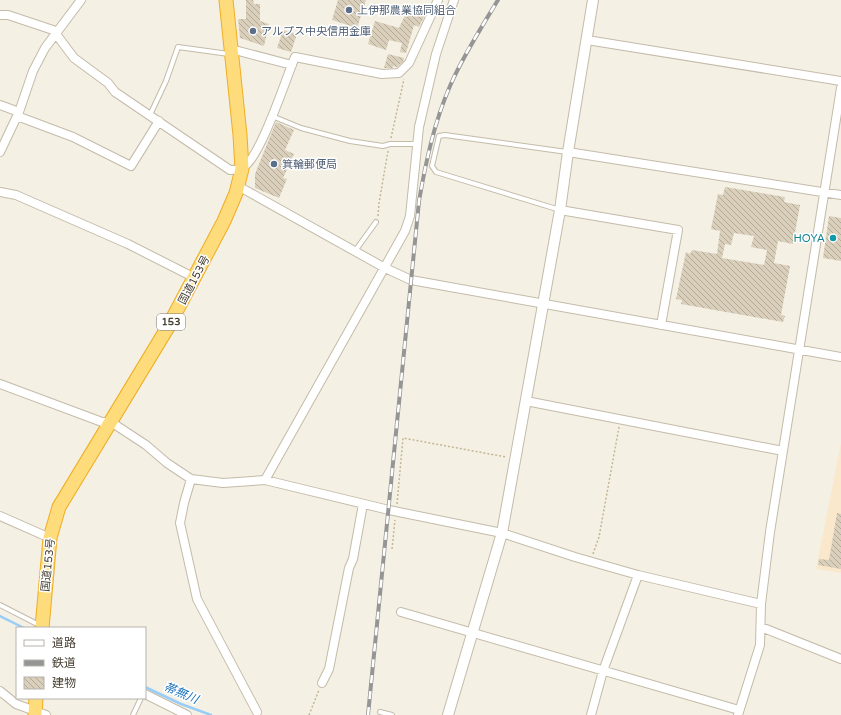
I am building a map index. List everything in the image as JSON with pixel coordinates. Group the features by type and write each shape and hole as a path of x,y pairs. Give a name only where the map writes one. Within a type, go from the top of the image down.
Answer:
{"highway":[{"name":"国道153号","path":"42,627 50,538 59,507 168,328 224,221 238,186 242,169 226,0"},
{"path":"36,699 39,714"}],"street":[{"path":"0,152 18,114 33,71 55,34 81,0"},
{"path":"0,15 8,15 53,30 74,58 108,83 115,92 230,170 242,169 251,160 272,116 295,57 382,74 399,73 409,63 438,0"},
{"path":"265,480 405,231 410,216 419,144 419,127 436,54 454,0"},
{"path":"448,715 502,533 544,304 593,0"},
{"path":"587,40 841,80"},
{"path":"232,52 292,65"},
{"path":"401,612 603,671 739,713 760,645 761,604 783,451 823,192 841,88"},
{"path":"0,105 73,137 131,166 159,121"},
{"path":"568,152 841,195"},
{"path":"238,186 355,252 411,280 841,357"},
{"path":"0,192 16,195 128,244 195,278"},
{"path":"560,210 678,230 661,325"},
{"path":"0,384 102,422 111,422 146,445 167,463 191,479 223,483 265,480 363,504 502,533 591,562 638,575 761,604"},
{"path":"526,401 783,451"},
{"path":"191,479 180,523 197,599 256,712"},
{"path":"322,683 330,663 349,568 353,559 363,504"},
{"path":"0,516 50,538"},
{"path":"591,715 603,671 638,575"},
{"path":"761,627 841,659"},
{"path":"0,691 16,704 39,714"},
{"path":"146,694 187,715"}],"lane":[{"path":"150,115 166,81 178,47 232,52"},
{"path":"272,116 301,128 350,141 383,146 390,144 419,144"},
{"path":"560,210 436,172 432,166 439,136 446,135 568,152"},
{"path":"355,252 376,222"},
{"path":"0,605 42,627"},
{"path":"133,715 141,699"},
{"path":"380,712 392,715"}],"path":[{"path":"591,562 600,538 620,419"},
{"path":"392,549 403,438 515,458"},
{"path":"309,715 322,683"}],"shaded area":[{"path":"841,443 841,573 816,569"}],"building":[{"name":"アルプス中央信用金庫","path":"246,0 253,0 254,4 260,4 260,21 269,24 264,46 240,38 238,19 246,19"},
{"name":"上伊那農業協同組合","path":"338,0 366,0 357,28 332,20"},
{"path":"409,7 425,15 419,27 414,25 406,53 400,52 402,43 389,40 386,50 368,44 375,21 399,28"},
{"path":"283,30 297,34 291,52 277,48"},
{"path":"388,54 404,58 403,62 397,67 393,66 393,68 384,68"},
{"name":"箕輪郵便局","path":"276,122 294,130 285,150 294,154 283,178 287,179 279,198 255,188 255,174"},
{"path":"725,187 785,197 784,202 800,205 793,244 778,241 774,263 790,266 781,315 785,316 783,322 681,304 682,300 676,299 686,252 690,254 692,250 717,254 720,231 711,229 718,194 723,195","holes":["734,233 754,236 751,247 767,250 764,265 722,258 725,244 731,245"]},
{"name":"HOYA","path":"829,216 841,218 841,261 823,258"},
{"path":"837,513 841,514 841,569 818,565 819,559 829,560"}],"waterway":[{"name":"帯無川","path":"0,616 22,627"},
{"name":"帯無川","path":"146,687 181,704 211,715"}],"railway":[{"path":"368,715 419,201 435,128 444,100 466,53 498,0"}],"place":[{"name":"上伊那農業協同組合","path":"349,10"},
{"name":"アルプス中央信用金庫","path":"253,31"},
{"name":"箕輪郵便局","path":"274,164"},
{"name":"HOYA","path":"833,238"}]}
